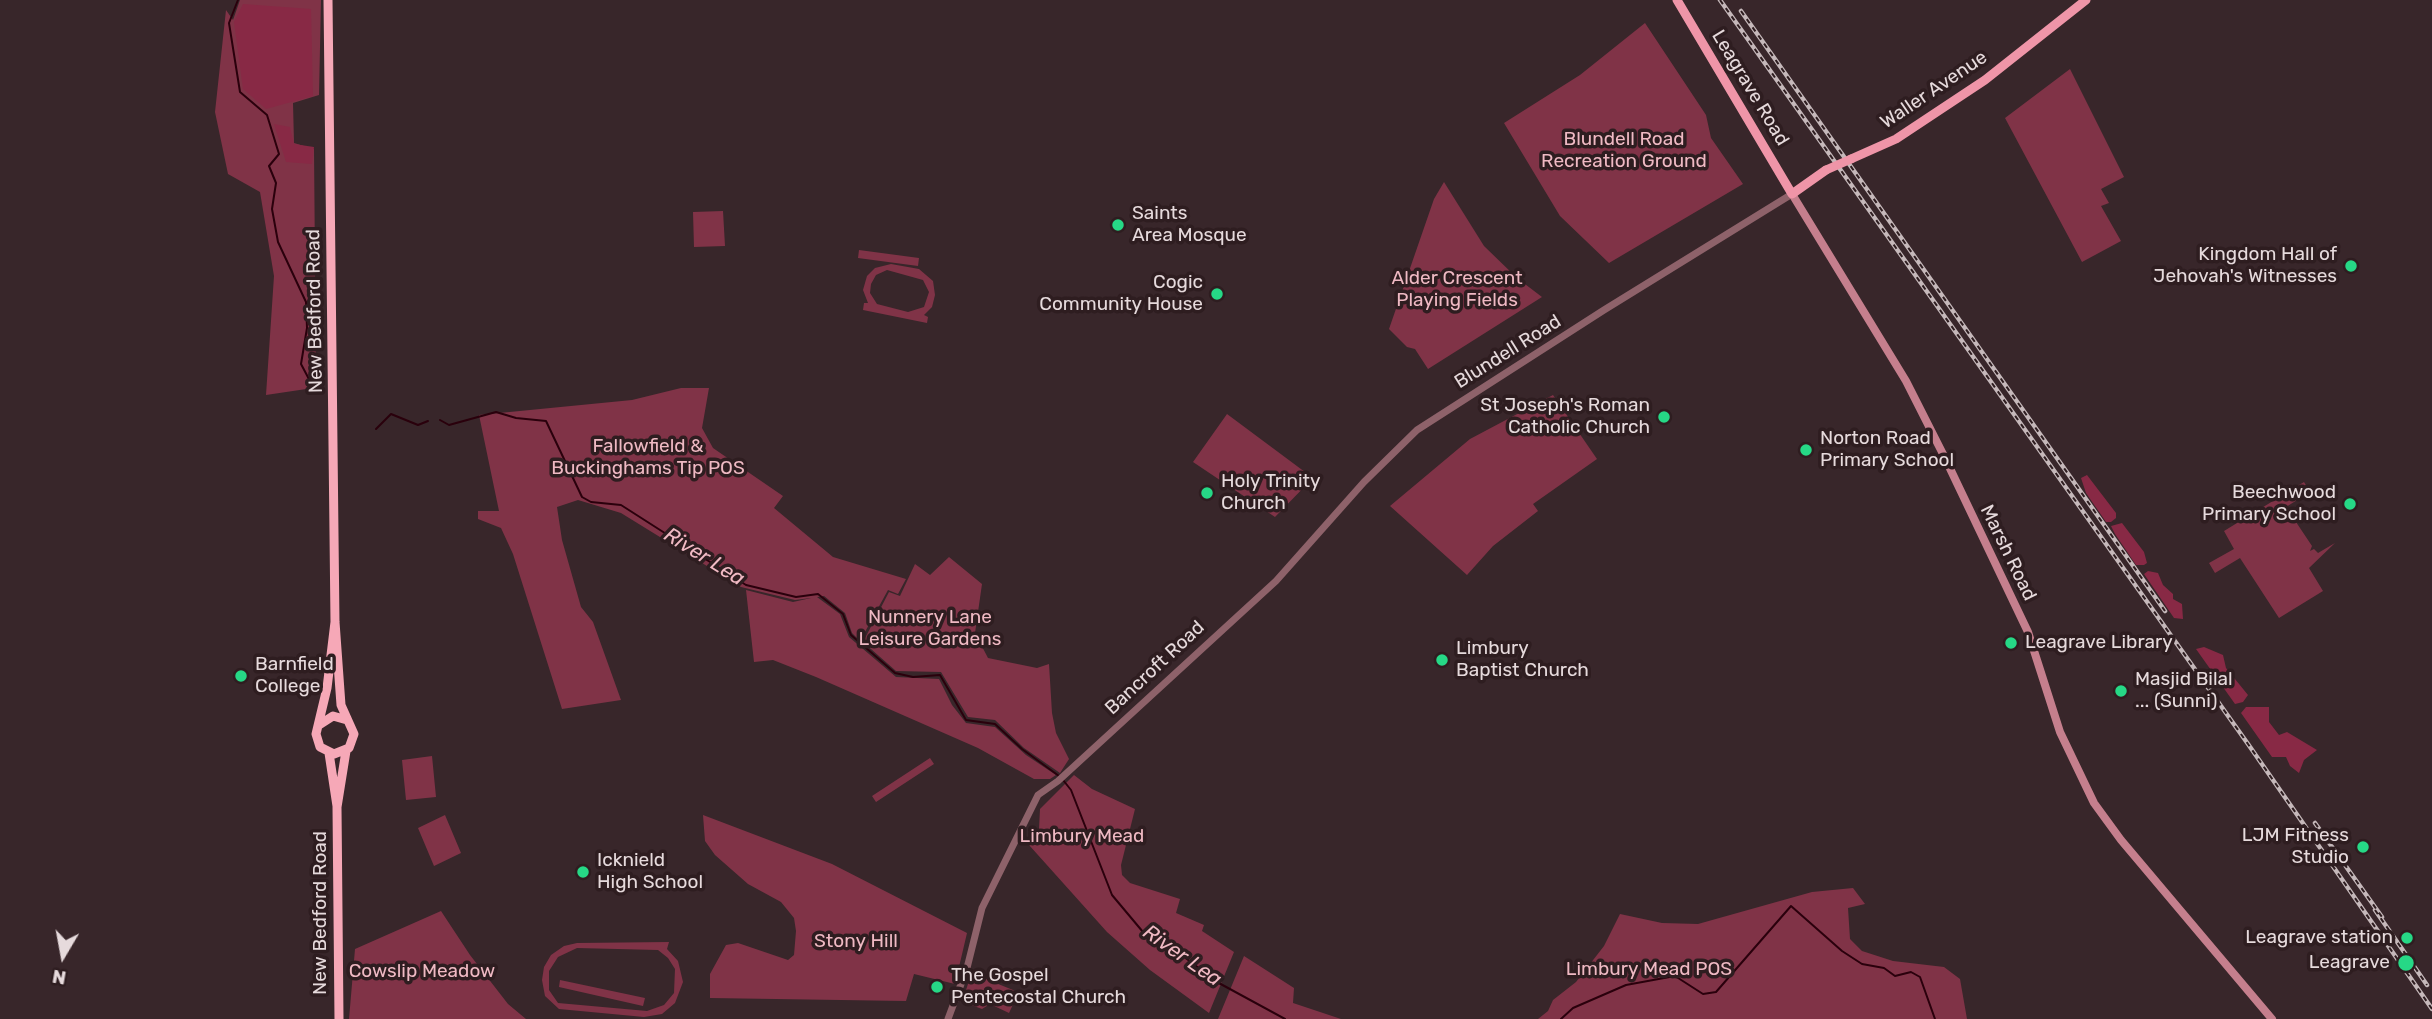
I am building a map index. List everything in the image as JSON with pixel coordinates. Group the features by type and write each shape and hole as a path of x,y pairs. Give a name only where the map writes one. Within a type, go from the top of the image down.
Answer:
{"highway":[{"name":"New Bedford Road","path":"328,0 335,622 341,705 348,721"},
{"name":"New Bedford Road","path":"319,725 335,622"},
{"path":"333,716 348,721 354,734 352,744 345,751 328,753 317,742 319,725 333,716"},
{"name":"New Bedford Road","path":"339,1019 337,807 345,751"},
{"name":"New Bedford Road","path":"328,753 337,807"}],"main road":[{"name":"Leagrave Road","path":"1677,0 1792,194"},
{"name":"Waller Avenue","path":"1792,194 1826,170 1896,139 1985,80 2086,0"},
{"path":"1779,171 1796,181 1811,180"},
{"name":"Marsh Road","path":"1792,194 1906,381 1945,458 2028,632 2060,732 2094,803 2121,840 2272,1019"}],"street":[{"name":"Blundell Road","path":"1276,581 1364,482 1418,430 1593,317 1792,194"},
{"name":"Bancroft Road","path":"948,1019 960,990 978,919 1038,795 1060,779 1276,581"}],"green space":[{"path":"240,0 321,0 319,95 293,103 294,143 314,149 316,378 313,388 266,395 274,276 260,192 228,174 215,112 226,10 233,20"},
{"name":"Blundell Road Recreation Ground","path":"1645,23 1706,115 1711,138 1743,184 1609,263 1560,216 1504,123 1580,75"},
{"path":"2070,69 2124,177 2101,189 2109,203 2101,206 2121,241 2082,262 2005,118"},
{"name":"Alder Crescent Playing Fields","path":"1444,182 1484,246 1517,278 1542,297 1428,369 1415,349 1407,347 1389,329 1434,199"},
{"path":"723,211 725,246 694,247 693,212"},
{"path":"859,250 919,258 918,266 858,258"},
{"path":"891,264 919,269 933,281 935,295 932,307 924,315 928,317 927,323 863,310 864,303 868,303 863,290 867,276 875,268","holes":["887,270 923,280 929,292 924,307 908,312 877,304 870,293 876,275"]},
{"name":"Fallowfield & Buckinghams Tip POS","path":"681,388 709,388 702,428 713,448 783,496 774,508 833,557 906,579 898,594 888,590 860,641 852,633 845,613 824,596 817,597 840,614 849,637 896,677 939,679 952,705 966,723 995,727 1026,755 1056,775 1050,779 1034,779 978,748 816,677 773,660 754,662 746,590 793,602 811,598 795,600 741,587 621,513 578,500 557,507 562,540 581,607 593,622 621,700 562,709 513,554 501,528 478,519 478,511 499,511 479,415 632,400"},
{"path":"1553,395 1597,459 1533,504 1538,511 1493,546 1467,575 1390,506 1470,439"},
{"path":"1227,414 1313,478 1275,517 1193,462"},
{"path":"2304,482 2310,492 2286,507 2312,546 2310,551 2314,549 2318,553 2335,543 2309,568 2323,591 2279,618 2240,558 2215,573 2209,563 2234,549 2224,531"},
{"name":"Nunnery Lane Leisure Gardens","path":"949,557 982,584 975,633 988,658 1037,668 1049,664 1056,733 1069,759 1060,773 1024,748 995,720 968,717 941,672 896,671 863,642 889,592 900,596 915,564 930,575"},
{"path":"432,756 436,797 406,800 402,760"},
{"path":"930,758 934,764 876,802 872,796"},
{"name":"Limbury Mead","path":"1074,775 1092,789 1135,809 1121,865 1122,875 1130,883 1180,899 1176,913 1204,925 1202,931 1234,952 1209,1013 1150,970 1107,932 1029,845 1039,829 1040,809"},
{"path":"445,815 461,853 434,866 418,828"},
{"name":"Stony Hill","path":"703,815 832,864 967,933 955,984 914,974 906,1001 710,998 710,974 726,945 738,943 788,960 794,955 796,931 794,918 781,902 748,884 715,855 705,841"},
{"name":"Limbury Mead POS","path":"1853,888 1865,904 1848,908 1850,939 1862,951 1893,961 1944,967 1960,979 1967,1019 1538,1019 1548,1011 1553,1000 1576,982 1604,946 1620,914 1662,923 1698,924 1812,892"},
{"name":"Cowslip Meadow","path":"441,911 470,955 508,1004 526,1019 349,1019 355,949"},
{"path":"669,942 667,949 678,961 683,982 675,1003 662,1014 644,1017 559,1009 545,996 542,980 544,967 551,955 564,946 577,943","holes":["577,948 658,950 668,958 675,969 674,993 664,1005 647,1011 558,1003 549,990 549,971 558,957"]},
{"path":"1244,956 1294,988 1293,1003 1341,1019 1218,1019"},
{"path":"976,975 1013,990 1017,996 1009,1013 990,1004 982,1009 966,1003 964,996 970,978"},
{"path":"560,980 645,998 643,1006 559,987"}],"shaded area":[{"path":"243,4 311,9 313,96 266,109 243,89 234,22"},
{"path":"274,124 290,127 294,144 314,147 312,164 286,162"},
{"path":"2087,475 2116,513 2116,518 2111,522 2106,522 2086,493 2081,478"},
{"path":"2122,523 2144,552 2147,563 2144,565 2136,565 2111,526"},
{"path":"2148,571 2158,573 2163,585 2173,594 2173,599 2182,604 2183,619 2174,618 2144,574"},
{"path":"2204,647 2223,655 2226,668 2248,695 2243,702 2235,704 2196,649"},
{"path":"2246,707 2269,707 2269,722 2279,735 2287,732 2317,750 2304,760 2299,773 2290,766 2286,757 2272,757 2241,713"}],"waterway":[{"name":"River Lea","path":"238,0 229,23 240,92 267,115 279,154 269,166 276,183 272,209 278,242 306,302 307,328 301,364 311,383"},
{"name":"River Lea","path":"440,420 449,425 496,412 516,418 546,421 582,497 591,502 621,505 746,585 796,597 818,594 843,614 851,635 895,673 913,677 940,675 966,720 995,724 1022,749 1059,776"},
{"name":"River Lea","path":"376,429 391,414 418,425 428,421"},
{"name":"River Lea","path":"1063,780 1071,790 1112,895 1143,932 1153,933 1217,982 1285,1019"},
{"name":"River Lea","path":"1561,1019 1573,1008 1626,985 1675,976 1703,994 1716,992 1791,906 1842,951 1862,964 1884,968 1895,976 1911,972 1920,977 1935,1019"}],"railway":[{"path":"1720,0 2248,744 2432,1009"},
{"path":"1741,11 2165,611"},
{"path":"2315,823 2382,917"},
{"path":"2375,910 2427,985"}],"place":[{"name":"Saints Area Mosque","path":"1118,225"},
{"name":"Kingdom Hall of Jehovah's Witnesses","path":"2351,266"},
{"name":"Cogic Community House","path":"1217,294"},
{"name":"St Joseph's Roman Catholic Church","path":"1664,417"},
{"name":"Norton Road Primary School","path":"1806,450"},
{"name":"Holy Trinity Church","path":"1207,493"},
{"name":"Beechwood Primary School","path":"2350,504"},
{"name":"Leagrave Library","path":"2011,643"},
{"name":"Limbury Baptist Church","path":"1442,660"},
{"name":"Barnfield College","path":"241,676"},
{"name":"Masjid Bilal ... (Sunni)","path":"2121,691"},
{"name":"LJM Fitness Studio","path":"2363,847"},
{"name":"Icknield High School","path":"583,872"},
{"name":"Leagrave station","path":"2407,938"},
{"name":"Leagrave","path":"2406,963"},
{"name":"The Gospel Pentecostal Church","path":"937,987"}]}
